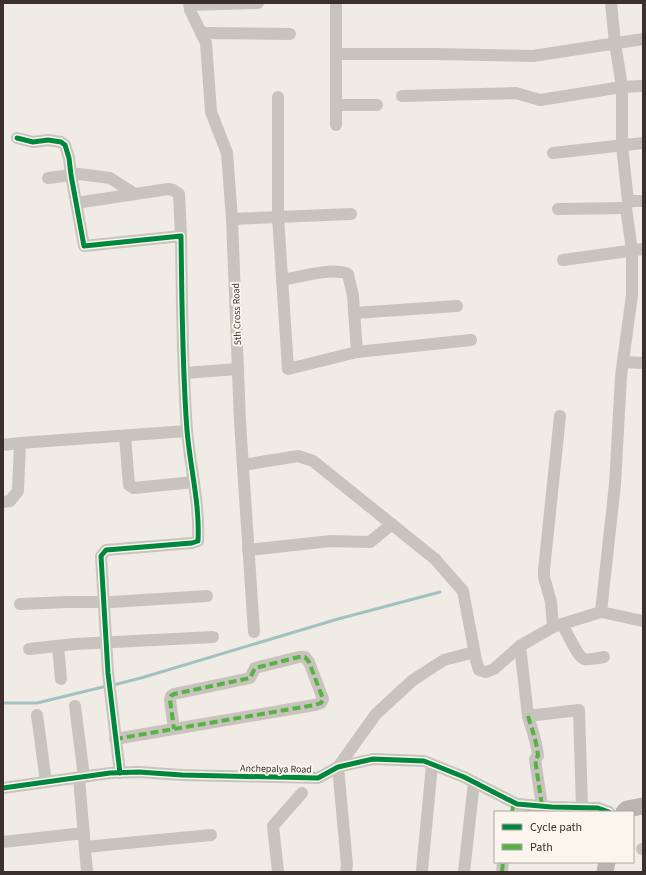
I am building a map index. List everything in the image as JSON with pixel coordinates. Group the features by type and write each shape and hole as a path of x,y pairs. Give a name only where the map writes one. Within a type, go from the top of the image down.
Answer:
{"street":[{"path":"189,4 258,3"},
{"path":"336,3 336,125"},
{"path":"601,612 615,484 619,401 638,249 627,204 622,146 622,87 615,43 611,3"},
{"name":"5th Cross Road","path":"189,4 190,10 206,43 211,112 228,153 243,465 254,632"},
{"path":"201,33 290,34"},
{"path":"336,54 532,56 643,40"},
{"path":"402,96 516,93 540,100 622,87 643,86"},
{"path":"278,97 278,217 288,369 357,352 471,340"},
{"path":"336,104 377,105"},
{"path":"17,138 33,142 48,140 61,142 65,145 69,158 84,246 181,236"},
{"path":"554,153 643,143"},
{"path":"48,178 79,174 110,178 135,194"},
{"path":"76,203 168,189 179,194 187,431 198,520 198,541 192,543 106,550 101,556 105,643 120,773"},
{"path":"558,209 627,204 643,201"},
{"path":"232,219 351,214"},
{"path":"563,260 638,249"},
{"path":"282,280 327,272 342,271 348,274 350,278 357,352"},
{"path":"354,313 457,306"},
{"path":"624,362 643,363"},
{"path":"184,373 238,369"},
{"path":"560,416 544,577 557,626 585,659 604,657"},
{"path":"3,445 187,431"},
{"path":"125,436 129,485 134,488 194,482"},
{"path":"3,502 10,501 18,491 20,443"},
{"path":"243,465 298,456 313,461 435,559 463,591 474,652 479,670 486,672 494,669 520,646 557,626 601,612 643,621"},
{"path":"248,550 331,541 370,542 392,524"},
{"path":"20,604 207,596"},
{"path":"29,649 105,643 213,638"},
{"path":"58,646 61,679"},
{"path":"520,646 528,716 536,742 538,756 535,759 542,806"},
{"path":"346,872 338,767 376,714 413,680 444,660 474,652"},
{"path":"115,739 174,729 315,705 321,703 323,699 309,662 305,657 299,657 255,668 250,678 174,694 171,696 170,700 174,729"},
{"path":"75,706 87,872"},
{"path":"528,716 579,710 582,808"},
{"path":"37,715 46,782"},
{"name":"Anchepalya Road","path":"3,785 138,772 182,775 318,778 338,767 372,759 424,761 474,782 513,807 517,804 598,808 606,811"},
{"path":"422,870 432,765"},
{"path":"464,872 474,782"},
{"path":"278,872 273,826 302,793"},
{"path":"625,811 627,809 643,806"},
{"path":"3,842 84,833"},
{"path":"85,847 211,835"}],"waterway":[{"path":"113,685 338,619 440,592"},
{"path":"3,703 37,703 107,686"}],"marked path":[{"path":"115,739 315,705 321,703 323,699 309,662 305,657 299,657 255,668 250,678 174,694 171,696 170,700 174,729"},
{"path":"528,716 538,756 535,759 542,806"},
{"path":"512,811 514,802"},
{"path":"502,872 503,863"}],"cycle path":[{"path":"17,138 33,142 48,140 61,142 65,145 69,158 84,246 181,236 182,333 185,406 188,444 198,513 198,541 192,543 106,550 101,556 108,673 120,773"},
{"path":"3,788 110,773 139,772 182,775 318,778 338,767 373,759 424,761 464,777 517,804 552,807 598,808 606,811"}]}
